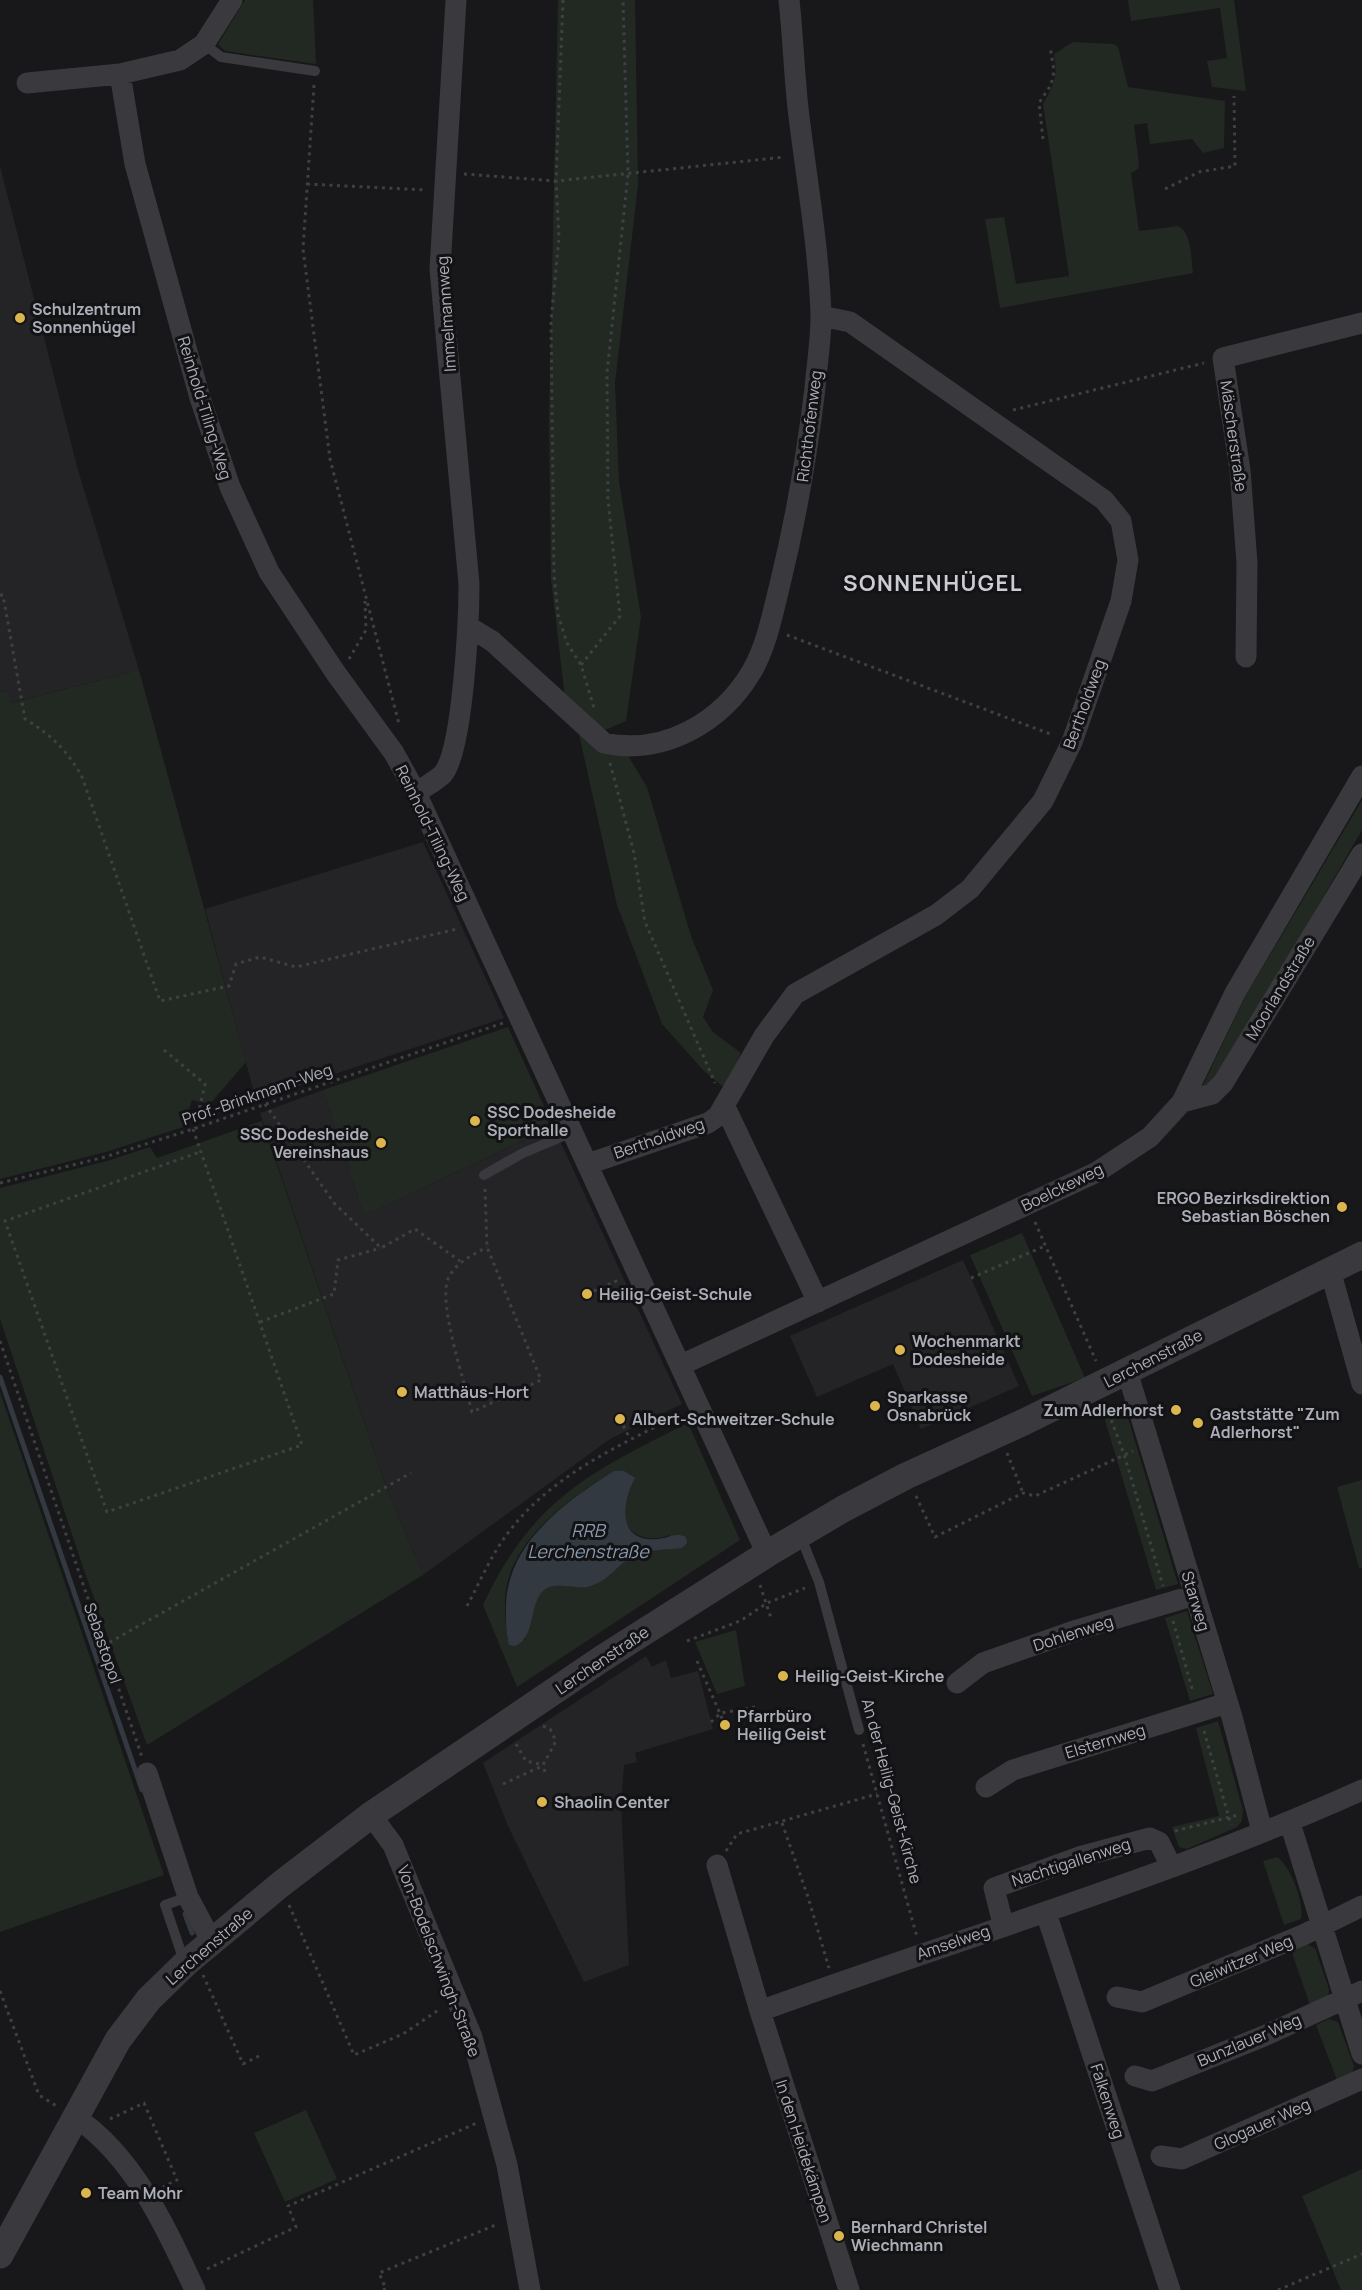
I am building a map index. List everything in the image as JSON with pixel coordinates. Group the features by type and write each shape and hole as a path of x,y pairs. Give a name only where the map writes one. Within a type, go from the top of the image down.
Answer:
{"street":[{"path":"27,83 120,75 180,60 204,44 232,0"},
{"name":"Immelmannweg","path":"416,793 442,774 454,751 469,627 469,584 440,268 456,0"},
{"name":"Richthofenweg","path":"604,743 636,747 688,734 719,711 737,692 753,669 769,628 795,522 808,451 821,316 805,154 798,110 789,0"},
{"name":"Reinhold-Tiling-Weg","path":"120,75 135,164 200,398 230,487 269,572 335,672 394,753 416,793 767,1554"},
{"name":"Bertholdweg","path":"588,1164 708,1122 725,1107 764,1035 795,994 936,915 970,889 1042,801 1072,742 1121,601 1128,560 1121,521 1104,500 850,322 821,316"},
{"name":"Mäscherstraße","path":"1246,657 1247,563 1240,470 1223,358 1362,323"},
{"path":"469,627 492,641 604,743"},
{"name":"Boelckeweg","path":"681,1365 1106,1166 1150,1137 1182,1102 1235,993 1362,776"},
{"name":"Moorlandstraße","path":"1182,1102 1212,1094 1223,1083 1362,854"},
{"path":"725,1107 818,1302"},
{"name":"Lerchenstraße","path":"0,2254 85,2123 118,2040 149,1999 197,1954 281,1884 371,1815 603,1658 800,1534 906,1476 999,1434 1362,1255"},
{"path":"1330,1270 1355,1331 1362,1384"},
{"name":"Starweg","path":"1116,1377 1149,1444 1227,1703 1262,1831"},
{"name":"Dohlenweg","path":"957,1683 983,1663 1077,1630 1194,1595"},
{"name":"Elsternweg","path":"986,1787 1013,1770 1227,1703"},
{"path":"147,1773 188,1897 197,1954"},
{"name":"Amselweg","path":"760,2011 1003,1924 1046,1913 1262,1831 1290,1823 1362,1790"},
{"name":"Von-Bodelschwingh-Straße","path":"371,1815 393,1845 472,2037 495,2115 530,2290"},
{"path":"1290,1823 1321,1925 1353,1995 1362,2054"},
{"name":"Nachtigallenweg","path":"1003,1924 994,1888 1079,1857 1150,1838 1159,1842 1171,1866"},
{"path":"717,1865 760,2011"},
{"name":"Gleiwitzer Weg","path":"1117,1997 1142,2002 1303,1935 1362,1906"},
{"name":"Falkenweg","path":"1046,1913 1170,2290"},
{"name":"Bunzlauer Weg","path":"1135,2076 1152,2081 1264,2036 1353,1995"},
{"name":"In den Heidekämpen","path":"760,2011 849,2290"},
{"name":"Glogauer Weg","path":"1161,2156 1182,2159 1362,2079"},
{"path":"85,2123 113,2149 145,2195 192,2283"}],"lane":[{"path":"204,44 221,57 315,71"},
{"path":"484,1175 524,1153 573,1132"},
{"name":"An der Heilig-Geist-Kirche","path":"800,1534 819,1582 860,1730"},
{"path":"188,1897 165,1905 197,1954"}],"path":[{"path":"563,0 556,181 559,238 550,321 554,575 558,615 567,643 581,665 595,708"},
{"path":"581,665 620,616 608,500 607,373 628,174 623,0"},
{"path":"1042,139 1039,103 1052,78 1050,46"},
{"path":"315,71 303,249 330,459 399,726"},
{"path":"1165,189 1199,172 1235,166 1234,96"},
{"path":"471,174 556,181 805,154"},
{"path":"307,184 444,190"},
{"path":"1013,410 1223,358"},
{"path":"335,672 348,660 366,630 365,593"},
{"path":"0,595 3,595 25,719 57,741 72,759 82,777 160,1000 229,986 236,964 260,957 296,967 476,924"},
{"path":"769,628 1072,742"},
{"path":"604,743 634,852 645,922 725,1107"},
{"name":"Prof.-Brinkmann-Weg","path":"0,1184 105,1157 194,1129 519,1017"},
{"path":"164,1050 206,1084 194,1129 200,1152 303,1445 107,1512 5,1221 200,1152"},
{"path":"265,1104 334,1203 381,1248"},
{"path":"484,1175 487,1247 541,1380 472,1412 446,1305 448,1280 460,1261 487,1247"},
{"path":"1026,1204 1116,1377"},
{"path":"260,1322 334,1294 338,1260 381,1248 415,1229 460,1261"},
{"path":"971,1278 1046,1246"},
{"path":"587,1294 638,1272"},
{"name":"Sebastopol","path":"0,1341 147,1773"},
{"path":"467,1605 507,1534 534,1502 576,1472 630,1440 699,1405"},
{"path":"620,1419 630,1440"},
{"path":"999,1434 1023,1493"},
{"path":"906,1476 935,1537 1023,1493 1035,1496 1149,1444"},
{"path":"103,1646 411,1473"},
{"path":"687,1641 740,1621 767,1603 819,1582"},
{"path":"767,1603 771,1618"},
{"path":"697,1661 725,1725"},
{"path":"703,1689 709,1687"},
{"path":"711,1722 721,1713 755,1707"},
{"path":"503,1784 543,1765 556,1741 549,1729 537,1722 529,1708"},
{"path":"506,1723 526,1761 543,1765"},
{"name":"An der Heilig-Geist-Kirche","path":"860,1730 922,1953"},
{"path":"543,1765 545,1772"},
{"path":"717,1865 737,1834 877,1794"},
{"path":"1150,1838 1257,1810"},
{"path":"782,1823 808,1897 833,1984"},
{"path":"281,1884 354,2055 403,2034 456,1998"},
{"path":"197,1954 243,2064 259,2056"},
{"path":"0,1991 39,2096 85,2123 110,2119 144,2103 177,2180 145,2195"},
{"path":"192,2283 296,2227 288,2206 495,2115"},
{"path":"384,2290 386,2289 379,2273 516,2216"},
{"path":"1278,2290 1362,2254"}],"shaded area":[{"path":"245,0 313,0 316,64 225,51 218,44"},
{"path":"558,0 635,0 638,185 615,383 619,481 641,617 626,721 605,730 565,698 551,579 549,422"},
{"path":"1128,0 1234,0 1246,91 1212,87 1207,61 1227,58 1220,8 1131,21"},
{"path":"1073,42 1114,44 1118,47 1128,87 1225,101 1224,148 1203,153 1192,139 1150,144 1147,123 1134,125 1139,163 1138,169 1131,173 1139,231 1178,226 1183,229 1190,246 1193,273 1000,308 985,219 1004,217 1016,284 1069,276 1043,104 1054,80 1056,68 1054,54"},
{"name":"Schulzentrum Sonnenhügel","path":"0,166 78,470 139,670 10,703 7,691 0,692"},
{"path":"139,670 246,1062 210,1104 192,1100 183,1127 106,1152 0,1179 0,692 7,691 11,703"},
{"path":"579,734 627,754 647,787 691,936 713,990 703,1017 713,1032 741,1053 726,1089 703,1070 662,1024 617,905"},
{"path":"1362,800 1362,830 1220,1075 1213,1084 1203,1085 1245,997"},
{"path":"423,842 504,1018 256,1100 205,909"},
{"path":"508,1027 553,1126 364,1216 323,1090"},
{"path":"323,1090 364,1216 553,1126 682,1404 610,1439 423,1575 386,1487 260,1113"},
{"path":"262,1121 386,1487 423,1575 147,1745 84,1570 0,1319 0,1188 107,1161 150,1147 157,1158"},
{"path":"1022,1233 1085,1378 1032,1396 970,1255"},
{"name":"Wochenmarkt Dodesheide","path":"963,1260 1019,1386 921,1429 893,1364 817,1397 790,1336"},
{"path":"0,1392 164,1875 0,1932"},
{"path":"1125,1408 1178,1584 1156,1590 1104,1417"},
{"path":"688,1423 740,1540 517,1687 483,1605 502,1569 522,1539 543,1514 566,1493 621,1458","holes":["614,1471 628,1490 624,1512 632,1531 650,1538 670,1535 676,1549 653,1550 636,1555 590,1586 556,1586 545,1589 534,1605 525,1640 507,1640 505,1605 507,1584 513,1566 535,1532 565,1504"]},
{"path":"1362,1480 1362,1568 1359,1568 1337,1487"},
{"path":"1187,1611 1213,1694 1190,1701 1165,1618"},
{"path":"736,1630 745,1686 717,1694 695,1642"},
{"path":"646,1656 652,1667 666,1660 671,1678 698,1671 713,1729 635,1753 637,1762 624,1765 621,1803 629,1965 584,1982 508,1826 483,1763"},
{"path":"1218,1721 1243,1810 1242,1821 1237,1827 1187,1849 1179,1847 1172,1827 1219,1816 1196,1728"},
{"path":"1277,1857 1291,1876 1299,1894 1302,1912 1301,1919 1284,1925 1263,1861"},
{"path":"1306,1944 1315,1948 1329,1989 1328,1997 1310,2005 1291,1950"},
{"path":"1329,2019 1338,2022 1354,2066 1352,2073 1337,2080 1316,2025"},
{"path":"306,2110 337,2179 285,2202 254,2133"},
{"path":"1362,2169 1362,2290 1341,2290 1302,2196"}],"water":[{"name":"RRB Lerchenstraße","path":"614,1471 624,1471 635,1478 625,1509 629,1528 635,1535 645,1539 682,1536 686,1537 687,1543 682,1548 639,1554 627,1560 595,1585 547,1588 538,1597 529,1629 522,1642 515,1646 509,1645 506,1621 508,1589 514,1567 525,1547 557,1512"}],"waterway":[{"path":"0,1377 142,1790"},
{"path":"185,1914 192,1933"}],"place":[{"name":"Schulzentrum Sonnenhügel","path":"20,318"},
{"name":"SSC Dodesheide Sporthalle","path":"475,1121"},
{"name":"SSC Dodesheide Vereinshaus","path":"381,1143"},
{"name":"ERGO Bezirksdirektion Sebastian Böschen","path":"1342,1207"},
{"name":"Heilig-Geist-Schule","path":"587,1294"},
{"name":"Wochenmarkt Dodesheide","path":"900,1350"},
{"name":"Matthäus-Hort","path":"402,1392"},
{"name":"Sparkasse Osnabrück","path":"875,1406"},
{"name":"Zum Adlerhorst","path":"1176,1410"},
{"name":"Albert-Schweitzer-Schule","path":"620,1419"},
{"name":"Gaststätte \"Zum Adlerhorst\"","path":"1198,1423"},
{"name":"Heilig-Geist-Kirche","path":"783,1676"},
{"name":"Pfarrbüro Heilig Geist","path":"725,1725"},
{"name":"Shaolin Center","path":"542,1802"},
{"name":"Team Mohr","path":"86,2193"},
{"name":"Bernhard Christel Wiechmann","path":"839,2236"}],"district":[{"name":"SONNENHÜGEL","path":"933,583"}]}
